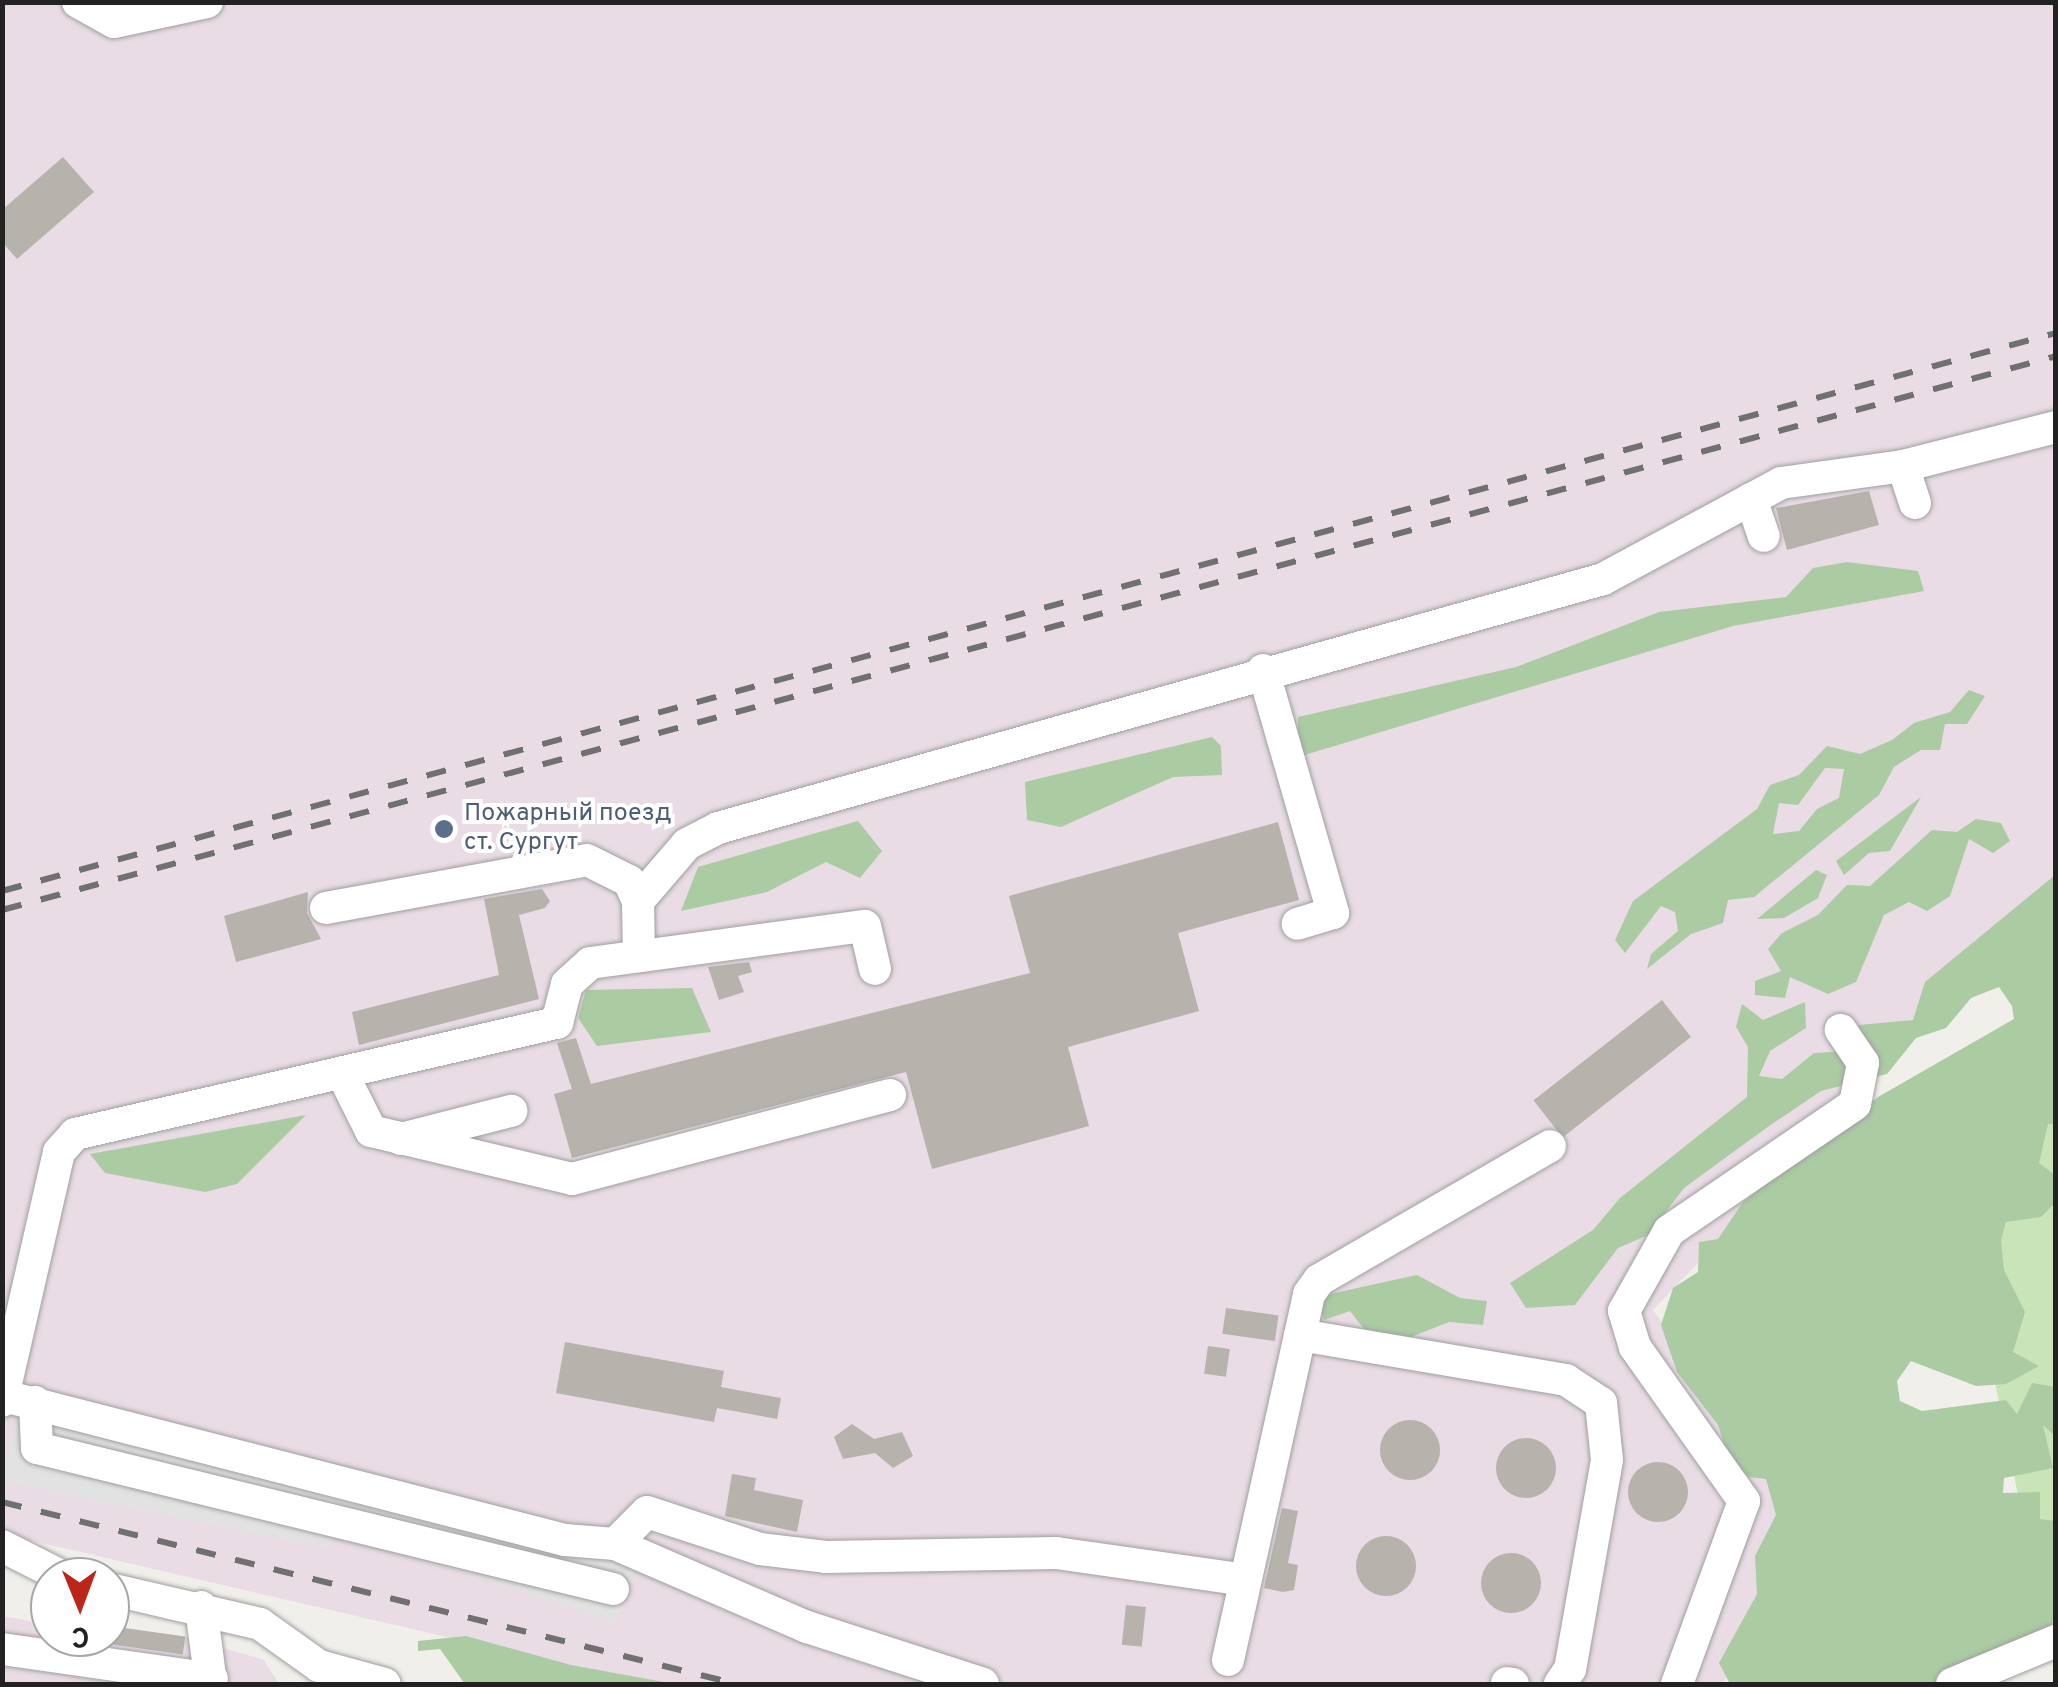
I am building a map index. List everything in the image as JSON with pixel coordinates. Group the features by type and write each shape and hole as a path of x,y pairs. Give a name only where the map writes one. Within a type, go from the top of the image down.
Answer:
{"lane":[{"path":"78,2 114,22 207,2"},
{"path":"638,901 687,844 718,828 1263,670 1603,579 1781,484 1903,466 2056,427"},
{"path":"1903,466 1915,503"},
{"path":"1751,499 1764,536"},
{"path":"1263,670 1333,913 1298,924"},
{"path":"326,908 561,860 612,868 638,901 639,956"},
{"path":"613,1589 37,1448 14,1400 10,1334 59,1152 76,1134 558,1024 567,984 590,963 866,926 875,969"},
{"path":"1677,1684 1744,1502 1635,1347 1624,1312 1669,1231 1855,1104 1863,1063 1841,1030"},
{"path":"342,1074 356,1114 397,1140 572,1179 890,1095"},
{"path":"397,1140 511,1111"},
{"path":"1228,1660 1300,1335 1318,1280 1550,1146"},
{"path":"1300,1335 1566,1380 1601,1403 1608,1460 1570,1670 1560,1684"},
{"path":"14,1400 565,1540 615,1544 807,1626 983,1684"},
{"path":"615,1544 647,1512 760,1548 826,1557 1056,1553 1245,1580"},
{"path":"2,1546 30,1560"},
{"path":"130,1593 260,1624 331,1671 385,1684"},
{"path":"2,1649 212,1682 201,1607"},
{"path":"1952,1684 2056,1641"}],"shaded area":[{"path":"3,3 2055,3 2055,889 1653,1310 1797,1510 1723,1684 649,1684 130,1563 130,1557 102,1557 3,1534"},
{"path":"62,1421 636,1568 616,1622 337,1531 329,1549 3,1481 15,1427"},
{"path":"2,1616 30,1621 30,1657 130,1657 130,1629 190,1638 264,1660 279,1684 3,1684"}],"green space":[{"path":"1847,562 1918,571 1924,591 1733,626 1298,757 1298,717 1516,667 1659,612 1786,597 1813,568"},
{"path":"1969,690 1985,696 1967,724 1945,724 1940,750 1921,750 1894,767 1879,795 1754,897 1728,900 1723,923 1691,934 1647,969 1651,954 1678,931 1675,912 1661,906 1625,953 1615,940 1633,901 1757,809 1770,785 1799,775 1827,746 1860,754 1892,740 1914,723 1950,712","holes":["1825,768 1844,769 1839,798 1817,809 1799,831 1773,834 1779,803 1798,805"]},
{"path":"1212,737 1221,746 1222,775 1173,777 1061,827 1027,820 1025,782"},
{"path":"1921,797 1890,851 1869,853 1844,875 1836,861"},
{"path":"1976,819 2001,823 2010,841 1993,853 1969,839 1950,896 1927,911 1909,902 1884,915 1856,982 1828,994 1790,977 1785,998 1755,995 1755,981 1781,971 1768,949 1782,933 1818,915 1847,885 1870,886 1932,830 1957,832"},
{"path":"858,821 882,851 860,878 826,862 767,892 681,911 698,867"},
{"path":"1816,870 1827,875 1818,898 1784,918 1757,919"},
{"path":"2055,875 2055,1124 2048,1124 2039,1163 2055,1175 2055,1203 2041,1217 2006,1222 2001,1240 2004,1270 2025,1312 2013,1352 2039,1366 2006,1384 1976,1386 1911,1361 1897,1381 1900,1401 1922,1411 2006,1400 2017,1414 2032,1383 2055,1387 2055,1436 2043,1425 2053,1468 2004,1478 2003,1493 2040,1492 2040,1519 2055,1521 2055,1613 2047,1637 1939,1684 1730,1684 1719,1663 1757,1594 1755,1556 1776,1515 1766,1479 1749,1477 1729,1459 1718,1425 1677,1372 1661,1325 1673,1288 1698,1272 1699,1242 1718,1239 1743,1202 1878,1097 2014,1019 2012,1006 1999,987 1971,998 1946,1028 1916,1038 1887,1074 1821,1091 1769,1126 1684,1188 1648,1235 1618,1248 1575,1305 1526,1308 1510,1283 1593,1230 1620,1198 1747,1097 1748,1047 1736,1027 1742,1004 1763,1020 1805,1002 1806,1028 1770,1051 1759,1076 1782,1079 1814,1053 1850,1051 1859,1025 1913,1020 1925,982"},
{"path":"692,988 711,1032 597,1046 578,1018 586,990"},
{"path":"2055,1097 2055,1635 2047,1637 1962,1221 2011,1117"},
{"path":"306,1115 237,1184 205,1192 105,1173 90,1154"},
{"path":"1417,1275 1460,1298 1487,1301 1483,1325 1449,1322 1411,1337 1364,1329 1350,1311 1324,1320 1316,1297"},
{"path":"466,1636 571,1665 675,1684 465,1684 440,1649 418,1651 418,1641"}],"building":[{"path":"63,157 94,192 17,259 2,242 2,210"},
{"path":"1869,491 1879,525 1787,550 1776,508"},
{"path":"1278,822 1299,900 1178,933 1199,1011 1068,1047 1089,1126 932,1169 906,1072 572,1158 554,1094 572,1089 557,1043 576,1038 591,1084 1030,973 1009,896"},
{"path":"542,889 550,901 545,908 519,915 539,999 359,1045 352,1012 499,975 484,899"},
{"path":"308,892 307,913 321,939 236,962 224,916"},
{"path":"749,962 752,972 738,976 744,992 719,1000 708,967"},
{"path":"1662,1000 1691,1037 1562,1137 1534,1100"},
{"path":"1226,1308 1278,1315 1275,1341 1222,1334"},
{"path":"565,1342 724,1371 721,1387 781,1398 777,1419 717,1408 714,1422 556,1393"},
{"path":"1208,1346 1230,1349 1226,1377 1204,1374"},
{"path":"1410,1420 1431,1429 1440,1450 1431,1471 1410,1480 1389,1471 1380,1450 1389,1429"},
{"path":"852,1424 874,1439 902,1432 913,1456 893,1468 875,1453 843,1459 834,1437"},
{"path":"1526,1438 1547,1447 1556,1468 1547,1489 1526,1498 1505,1489 1496,1468 1505,1447"},
{"path":"1658,1462 1679,1471 1688,1492 1679,1513 1658,1522 1637,1513 1628,1492 1637,1471"},
{"path":"732,1474 756,1478 754,1490 803,1500 797,1532 725,1516"},
{"path":"1282,1508 1298,1511 1288,1563 1298,1565 1294,1590 1283,1592 1264,1588"},
{"path":"1386,1536 1407,1545 1416,1566 1407,1587 1386,1596 1365,1587 1356,1566 1365,1545"},
{"path":"1511,1553 1532,1562 1541,1583 1532,1604 1511,1613 1490,1604 1481,1583 1490,1562"},
{"path":"1126,1605 1146,1607 1142,1647 1122,1645"},
{"path":"130,1629 185,1637 183,1654 130,1647"}],"railway":[{"path":"2,891 2056,333"},
{"path":"2,910 2056,356"},
{"path":"2,1502 737,1684"}],"place":[{"name":"Пожарный поезд ст. Сургут","path":"444,829"}]}
